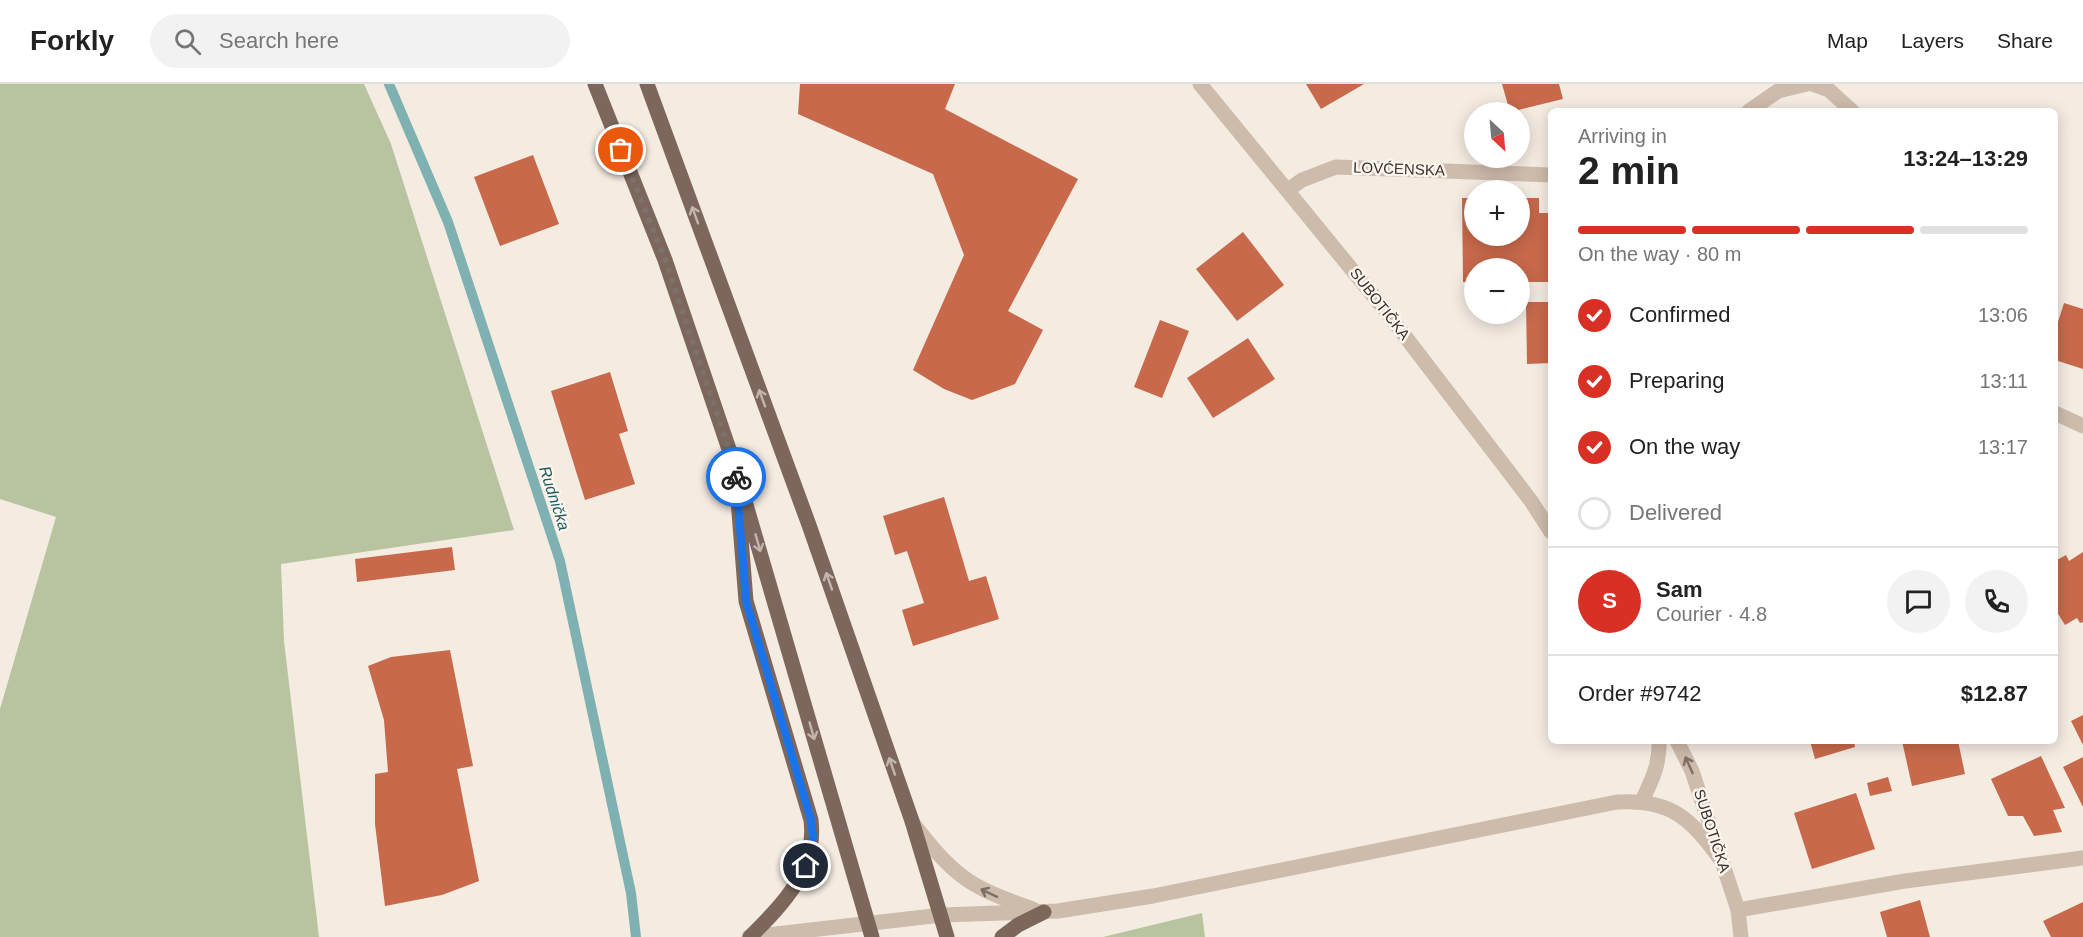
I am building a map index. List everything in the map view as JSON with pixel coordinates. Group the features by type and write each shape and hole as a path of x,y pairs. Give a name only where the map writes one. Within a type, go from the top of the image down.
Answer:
{"main road":[{"path":"595,84 665,260 735,467 870,930"},
{"path":"647,84 809,525 912,821 947,937"},
{"path":"735,467 746,601 811,820 813,837 806,866 797,884 750,937"},
{"path":"1002,937 1018,925 1044,912"}],"street":[{"name":"SUBOTIČKA","path":"1200,84 1385,310 1531,501 1548,527"},
{"path":"1752,108 1777,87 1807,84"},
{"path":"1812,84 1829,90 1849,108"},
{"name":"LOVĆENSKA","path":"1288,190 1317,173 1336,167 1548,175"},
{"path":"2058,414 2083,426"},
{"path":"1642,801 1655,775 1660,757 1659,744"},
{"name":"SUBOTIČKA","path":"1678,744 1692,771 1740,923"},
{"path":"750,937 800,931 870,930 942,915 1044,912 1153,896 1617,802 1642,801 1662,805 1683,816 1699,830 1721,860"},
{"path":"912,821 944,863 966,880 988,894 1044,912"},
{"path":"1729,937 1740,923 1905,881 2083,858"},
{"path":"800,931 818,937"}],"green space":[{"path":"0,84 364,84 391,144 514,530 281,564 284,641 319,937 0,937 0,709 56,517 0,499"},
{"path":"1202,913 1205,937 1103,937"}],"building":[{"path":"800,84 955,84 945,109 1078,179 1008,311 1043,330 1015,384 972,400 944,389 913,370 964,255 933,174 798,114"},
{"path":"1306,84 1364,84 1321,109"},
{"path":"1502,84 1559,84 1563,99 1530,107 1530,102 1507,102"},
{"path":"533,155 559,224 500,246 474,177"},
{"path":"1462,198 1464,198 1464,246 1530,246 1530,198 1539,198 1539,213 1548,213 1548,282 1530,282 1530,258 1464,258 1464,282"},
{"path":"1243,232 1284,285 1237,321 1196,269"},
{"path":"1530,302 1548,302 1548,363 1527,364 1526,324 1530,324"},
{"path":"2064,303 2083,309 2083,369 2058,361 2058,322"},
{"path":"1160,320 1189,331 1162,398 1134,387"},
{"path":"1248,338 1275,379 1213,418 1187,378"},
{"path":"610,372 628,431 619,434 635,484 585,500 551,391"},
{"path":"944,497 969,581 986,576 999,619 913,646 902,610 924,603 907,551 895,555 883,516"},
{"path":"452,547 455,570 357,582 355,559"},
{"path":"2083,552 2083,622 2080,623 2077,618 2065,625 2058,614 2058,559 2066,555 2069,561"},
{"path":"450,650 473,766 457,769 479,881 442,895 385,906 375,824 375,774 388,772 384,720 368,666 391,657"},
{"path":"2083,715 2083,745 2071,721"},
{"path":"1811,744 1854,744 1855,747 1815,759"},
{"path":"1903,744 1959,744 1965,774 1912,786"},
{"path":"2041,756 2065,808 2053,810 2062,832 2034,836 2023,816 2008,816 1991,779"},
{"path":"2083,757 2083,807 2063,767"},
{"path":"1888,777 1892,791 1870,796 1867,783"},
{"path":"1856,793 1875,849 1812,869 1794,813"},
{"path":"1920,900 1930,937 1887,937 1880,912"},
{"path":"2083,902 2083,937 2051,937 2043,921"}],"waterway":[{"name":"Rudnička","path":"389,84 448,222 560,561 631,893 636,937"}],"way so far":[{"path":"621,150 665,260 735,467 736,477"}],"route":[{"path":"736,477 746,601 811,820 813,837 806,866"}]}
